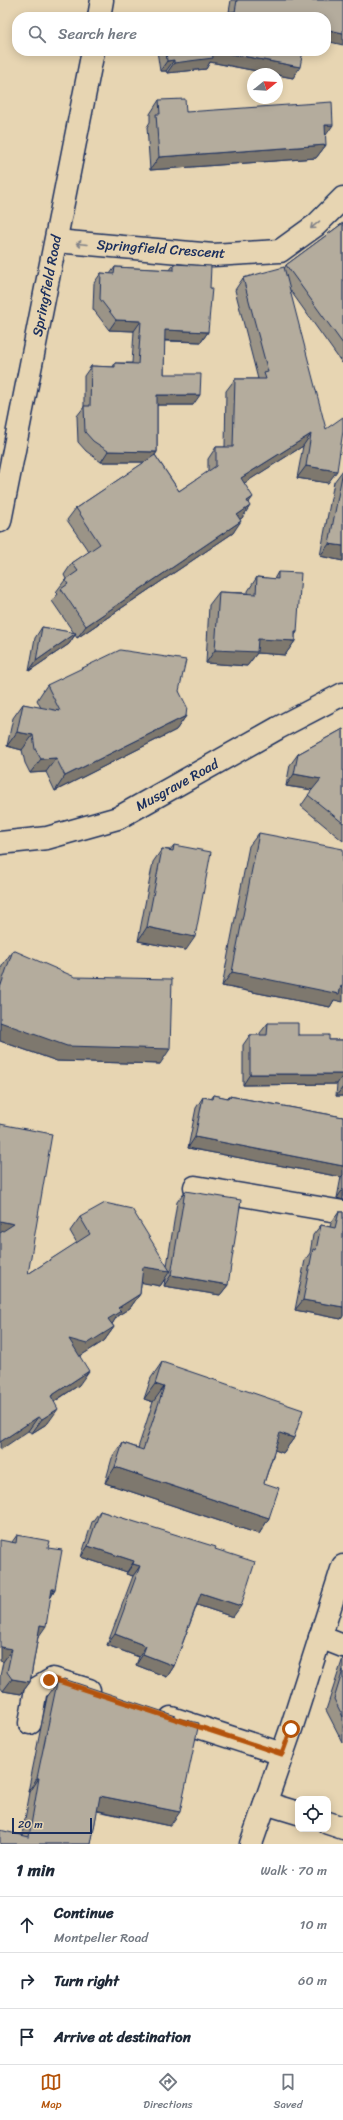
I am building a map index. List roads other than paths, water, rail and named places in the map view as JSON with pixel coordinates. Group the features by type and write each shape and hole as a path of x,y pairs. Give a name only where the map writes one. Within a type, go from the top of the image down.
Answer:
{"street":[{"path":"100,12 102,0"},
{"name":"Springfield Road","path":"0,521 92,56"},
{"name":"Springfield Crescent","path":"56,241 213,255 280,250 316,225 343,198"},
{"name":"Musgrave Road","path":"4,839 47,838 118,818 278,728 343,694"},
{"path":"195,1187 343,1212"},
{"path":"251,1844 343,1566"},
{"path":"320,1637 343,1646"},
{"path":"30,1723 36,1690 49,1680 53,1679 105,1696"},
{"path":"149,1710 282,1754"},
{"path":"265,1803 295,1812"},
{"path":"331,1824 343,1828"}]}
